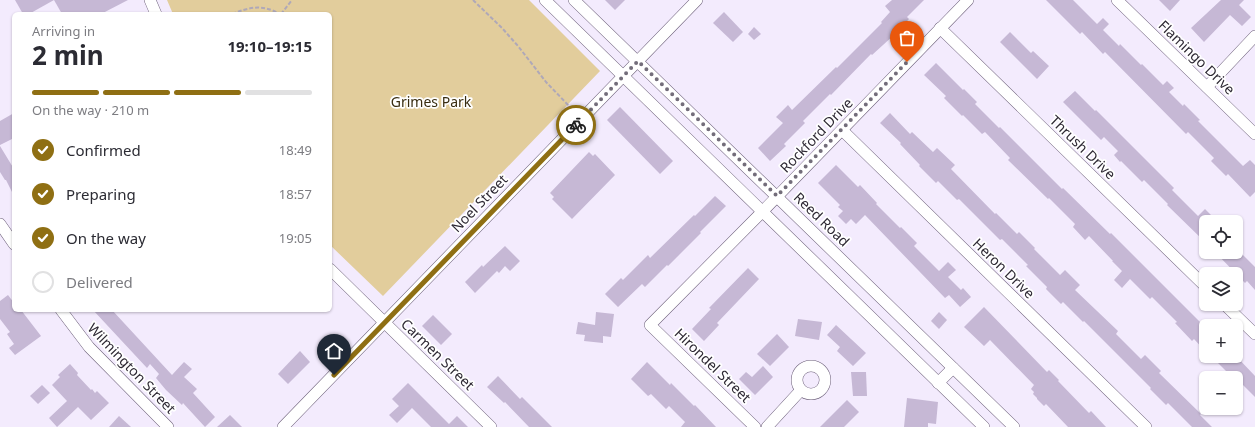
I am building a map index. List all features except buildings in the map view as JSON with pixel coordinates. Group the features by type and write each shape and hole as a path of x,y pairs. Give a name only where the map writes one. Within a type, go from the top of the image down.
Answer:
{"street":[{"path":"150,0 155,12"},
{"path":"545,0 984,427"},
{"name":"Reed Road","path":"574,0 1014,427"},
{"name":"Noel Street","path":"283,427 697,0"},
{"name":"Rockford Drive","path":"650,324 762,212 968,0"},
{"name":"Flamingo Drive","path":"1117,0 1255,134"},
{"name":"Thrush Drive","path":"940,28 1199,280"},
{"path":"1207,87 1255,36"},
{"name":"Heron Drive","path":"842,130 1146,427"},
{"path":"0,224 12,241"},
{"name":"Carmen Street","path":"332,271 491,427"},
{"path":"1231,311 1255,334"},
{"name":"Wilmington Street","path":"62,312 88,347 168,427"},
{"name":"Hirondel Street","path":"650,324 755,427"},
{"path":"938,383 953,368"},
{"path":"767,427 802,390"}],"path":[{"path":"283,12 292,0"},
{"path":"473,0 502,28 546,82 570,107"},
{"path":"238,12 249,8 265,8 276,12"}],"green space":[{"name":"Grimes Park","path":"167,0 529,0 600,71 383,296 332,247 332,12 172,12"}],"way so far":[{"path":"576,125 638,61 777,196 907,62"}],"route":[{"path":"334,375 576,125"}]}
